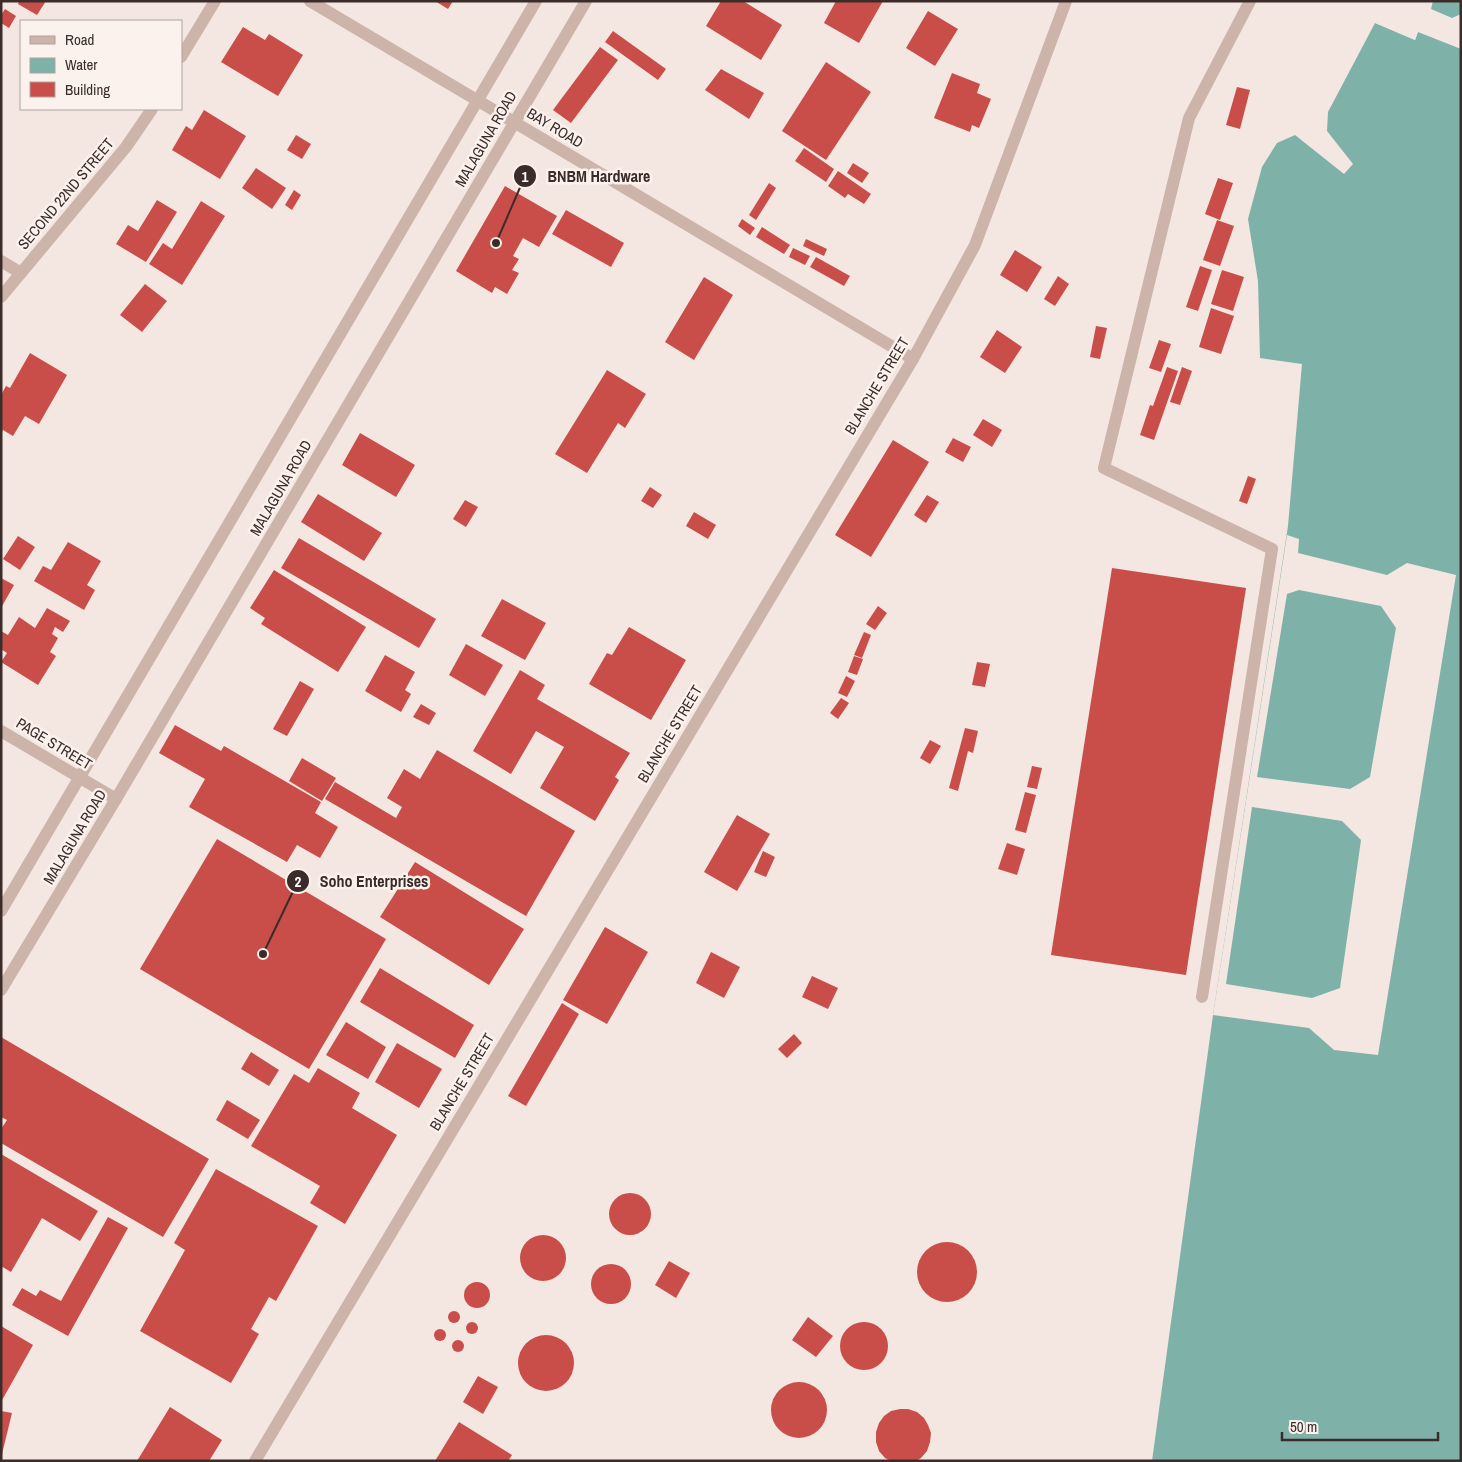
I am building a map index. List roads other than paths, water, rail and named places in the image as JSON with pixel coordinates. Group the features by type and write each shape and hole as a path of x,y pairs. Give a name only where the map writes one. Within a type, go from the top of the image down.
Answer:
{"street":[{"path":"182,55 215,1"},
{"name":"BAY ROAD","path":"310,1 913,359"},
{"name":"MALAGUNA ROAD","path":"1,911 536,1"},
{"name":"MALAGUNA ROAD","path":"1,990 116,799 586,1"},
{"name":"BLANCHE STREET","path":"255,1461 913,359 975,245 1066,1"},
{"path":"1202,997 1272,549 1104,468 1189,118 1250,1"},
{"name":"SECOND 22ND STREET","path":"1,297 126,147 151,110"},
{"path":"1,261 21,273"},
{"name":"PAGE STREET","path":"1,731 116,799"}],"water":[{"path":"1429,1 1461,1 1461,1461 1152,1461 1213,1015 1288,526 1302,364 1260,358 1258,281 1248,219 1262,167 1277,143 1295,135 1344,174 1353,164 1327,131 1328,112 1375,23 1415,40"}],"place":[{"name":"BNBM Hardware","path":"496,243"},
{"name":"Soho Enterprises","path":"263,954"}]}
